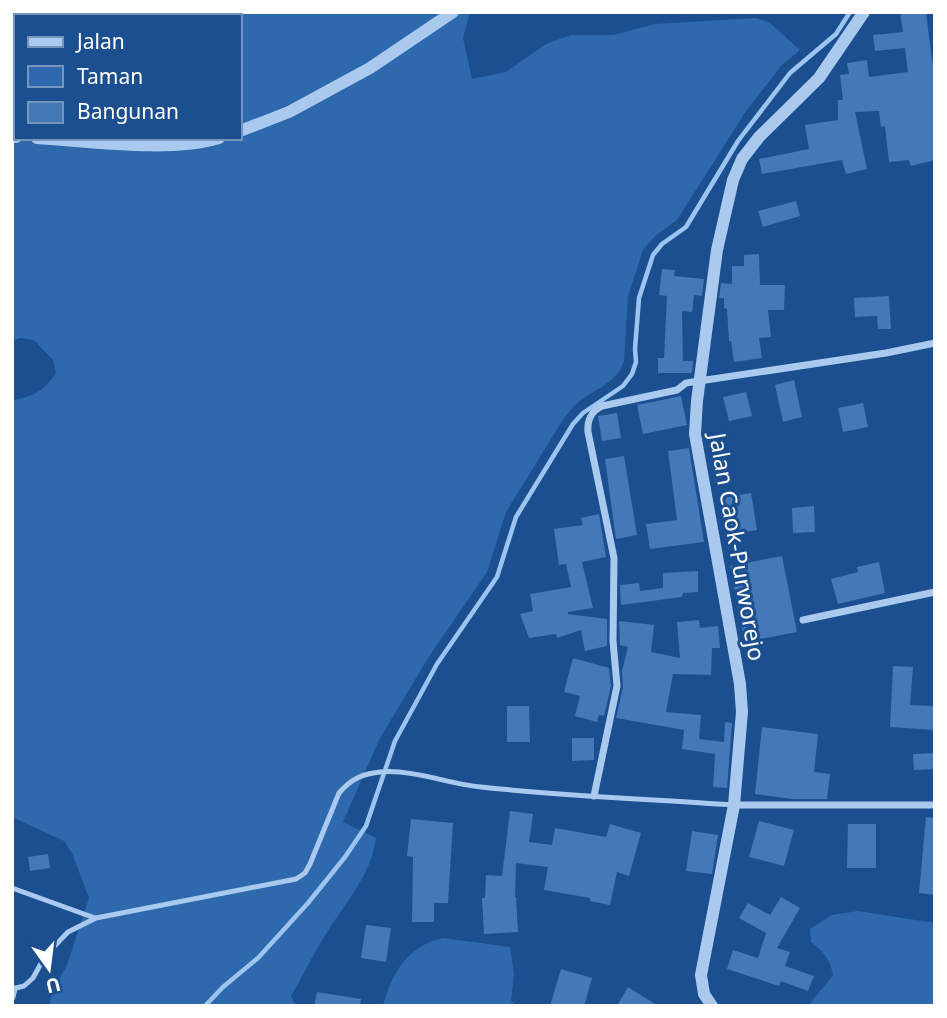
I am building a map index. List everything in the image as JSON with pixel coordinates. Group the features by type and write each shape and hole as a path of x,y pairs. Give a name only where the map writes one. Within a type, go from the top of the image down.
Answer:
{"street":[{"path":"242,130 289,112 370,68 453,12"},
{"name":"Jalan Caok-Purworejo","path":"712,1006 704,994 701,975 734,805 741,737 741,694 695,434 717,250 726,208 742,159 768,128 819,78 864,12"},
{"path":"70,140 169,146 212,140"},
{"path":"594,796 617,686 612,641 614,558 587,426 593,412 602,406 677,390 687,383 935,343"},
{"path":"803,620 935,592"},
{"path":"734,805 935,805"}],"lane":[{"path":"13,992 33,978 45,956 68,932 96,918 296,879 305,873 310,864 339,793 356,778 381,772 395,772 471,786 734,805"},
{"path":"12,888 96,918"}],"green space":[{"path":"470,12 463,38 472,79 506,72 546,44 571,35 613,35 655,24 756,18 770,23 800,50 782,65 746,111 677,220 655,236 643,250 628,296 624,361 621,369 610,381 575,405 564,418 506,512 487,572 428,658 379,740 343,822 376,838 369,865 291,996 296,1006 49,1006 53,990 67,965 89,898 72,853 64,841 12,817 12,400 37,392 48,384 56,373 53,360 34,340 20,338 12,341 12,91 14,86 14,140 242,140 242,14 49,14"},
{"path":"858,911 935,923 935,1006 808,1006 833,975 826,956 811,942 810,929 832,915"},
{"path":"443,938 510,947 514,974 511,1001 518,1006 383,1006 391,982 403,962 420,947"}],"building":[{"path":"900,12 926,12 932,61 935,61 935,160 911,166 909,160 889,162 885,126 881,127 879,111 855,112 867,169 846,174 842,160 762,174 759,159 809,149 805,125 838,120 838,100 843,100 840,75 849,74 847,63 867,60 869,77 908,72 905,48 875,51 873,35 903,32"},
{"path":"796,201 800,216 763,227 758,211"},
{"path":"759,254 760,285 785,285 784,310 768,310 771,337 759,338 762,358 734,362 729,341 727,309 724,308 724,298 719,298 721,283 732,284 732,266 744,266 744,255"},
{"path":"662,269 675,270 674,276 704,279 702,296 694,295 692,312 682,311 683,361 693,361 692,373 658,373 658,358 664,358 667,296 659,295"},
{"path":"889,296 891,329 878,329 877,316 855,317 854,298"},
{"path":"794,380 802,417 783,422 775,385"},
{"path":"746,392 752,416 729,421 723,397"},
{"path":"681,396 687,425 643,434 637,405"},
{"path":"863,403 868,427 843,432 838,408"},
{"path":"617,413 621,438 602,441 598,416"},
{"path":"689,448 704,542 650,549 646,524 677,520 668,451"},
{"path":"624,456 637,535 616,539 605,459"},
{"path":"751,493 757,530 728,535 721,498"},
{"path":"814,506 815,532 793,533 792,508"},
{"path":"599,514 606,557 582,562 593,608 568,614 607,619 607,646 585,651 581,630 557,638 556,634 529,638 520,614 533,611 530,594 571,587 566,564 559,565 554,529 583,525 581,518"},
{"path":"782,556 797,632 745,642 730,566"},
{"path":"879,562 885,593 838,604 831,579 858,572 857,567"},
{"path":"698,571 698,592 683,593 682,597 621,605 620,585 639,583 640,591 663,588 663,573"},
{"path":"699,620 700,628 718,626 720,648 712,648 711,675 673,674 666,712 701,715 699,739 724,742 725,722 732,723 727,788 713,787 715,754 682,749 684,730 616,718 628,647 620,645 619,621 654,625 651,652 680,658 677,622"},
{"path":"573,658 609,668 611,686 604,716 599,715 597,722 575,716 580,696 564,692"},
{"path":"893,666 913,667 910,705 935,706 935,730 890,727"},
{"path":"507,706 529,706 530,742 507,742"},
{"path":"762,727 818,734 814,772 830,774 827,799 793,799 755,794"},
{"path":"572,738 594,738 594,760 572,761"},
{"path":"935,753 935,769 914,770 913,754"},
{"path":"510,811 533,814 529,842 552,845 555,828 606,837 610,824 641,833 629,876 617,872 610,905 590,901 590,898 544,890 548,867 516,863 518,932 484,934 482,898 485,898 486,875 502,876"},
{"path":"926,817 935,818 935,895 919,893"},
{"path":"411,819 453,823 448,903 434,903 434,922 412,922 413,857 407,856"},
{"path":"759,821 794,830 784,866 749,857"},
{"path":"848,824 876,824 876,868 847,868"},
{"path":"692,831 718,835 712,874 686,871"},
{"path":"48,854 50,868 30,871 28,857"},
{"path":"781,897 800,908 777,948 790,952 785,966 814,976 808,991 781,981 779,986 727,969 733,950 758,958 766,933 739,918 748,903 770,915"},
{"path":"366,925 391,928 386,962 361,958"},
{"path":"561,969 592,978 584,1006 550,1006"},
{"path":"628,987 658,1006 617,1006"},
{"path":"317,992 361,999 360,1006 314,1006"}],"waterway":[{"path":"205,1006 258,958 308,903 366,826 395,741 437,664 497,577 516,517 573,424 583,413 623,386 632,374 636,362 639,298 653,255 662,244 686,227 738,141 790,73 836,34 850,12"}]}
